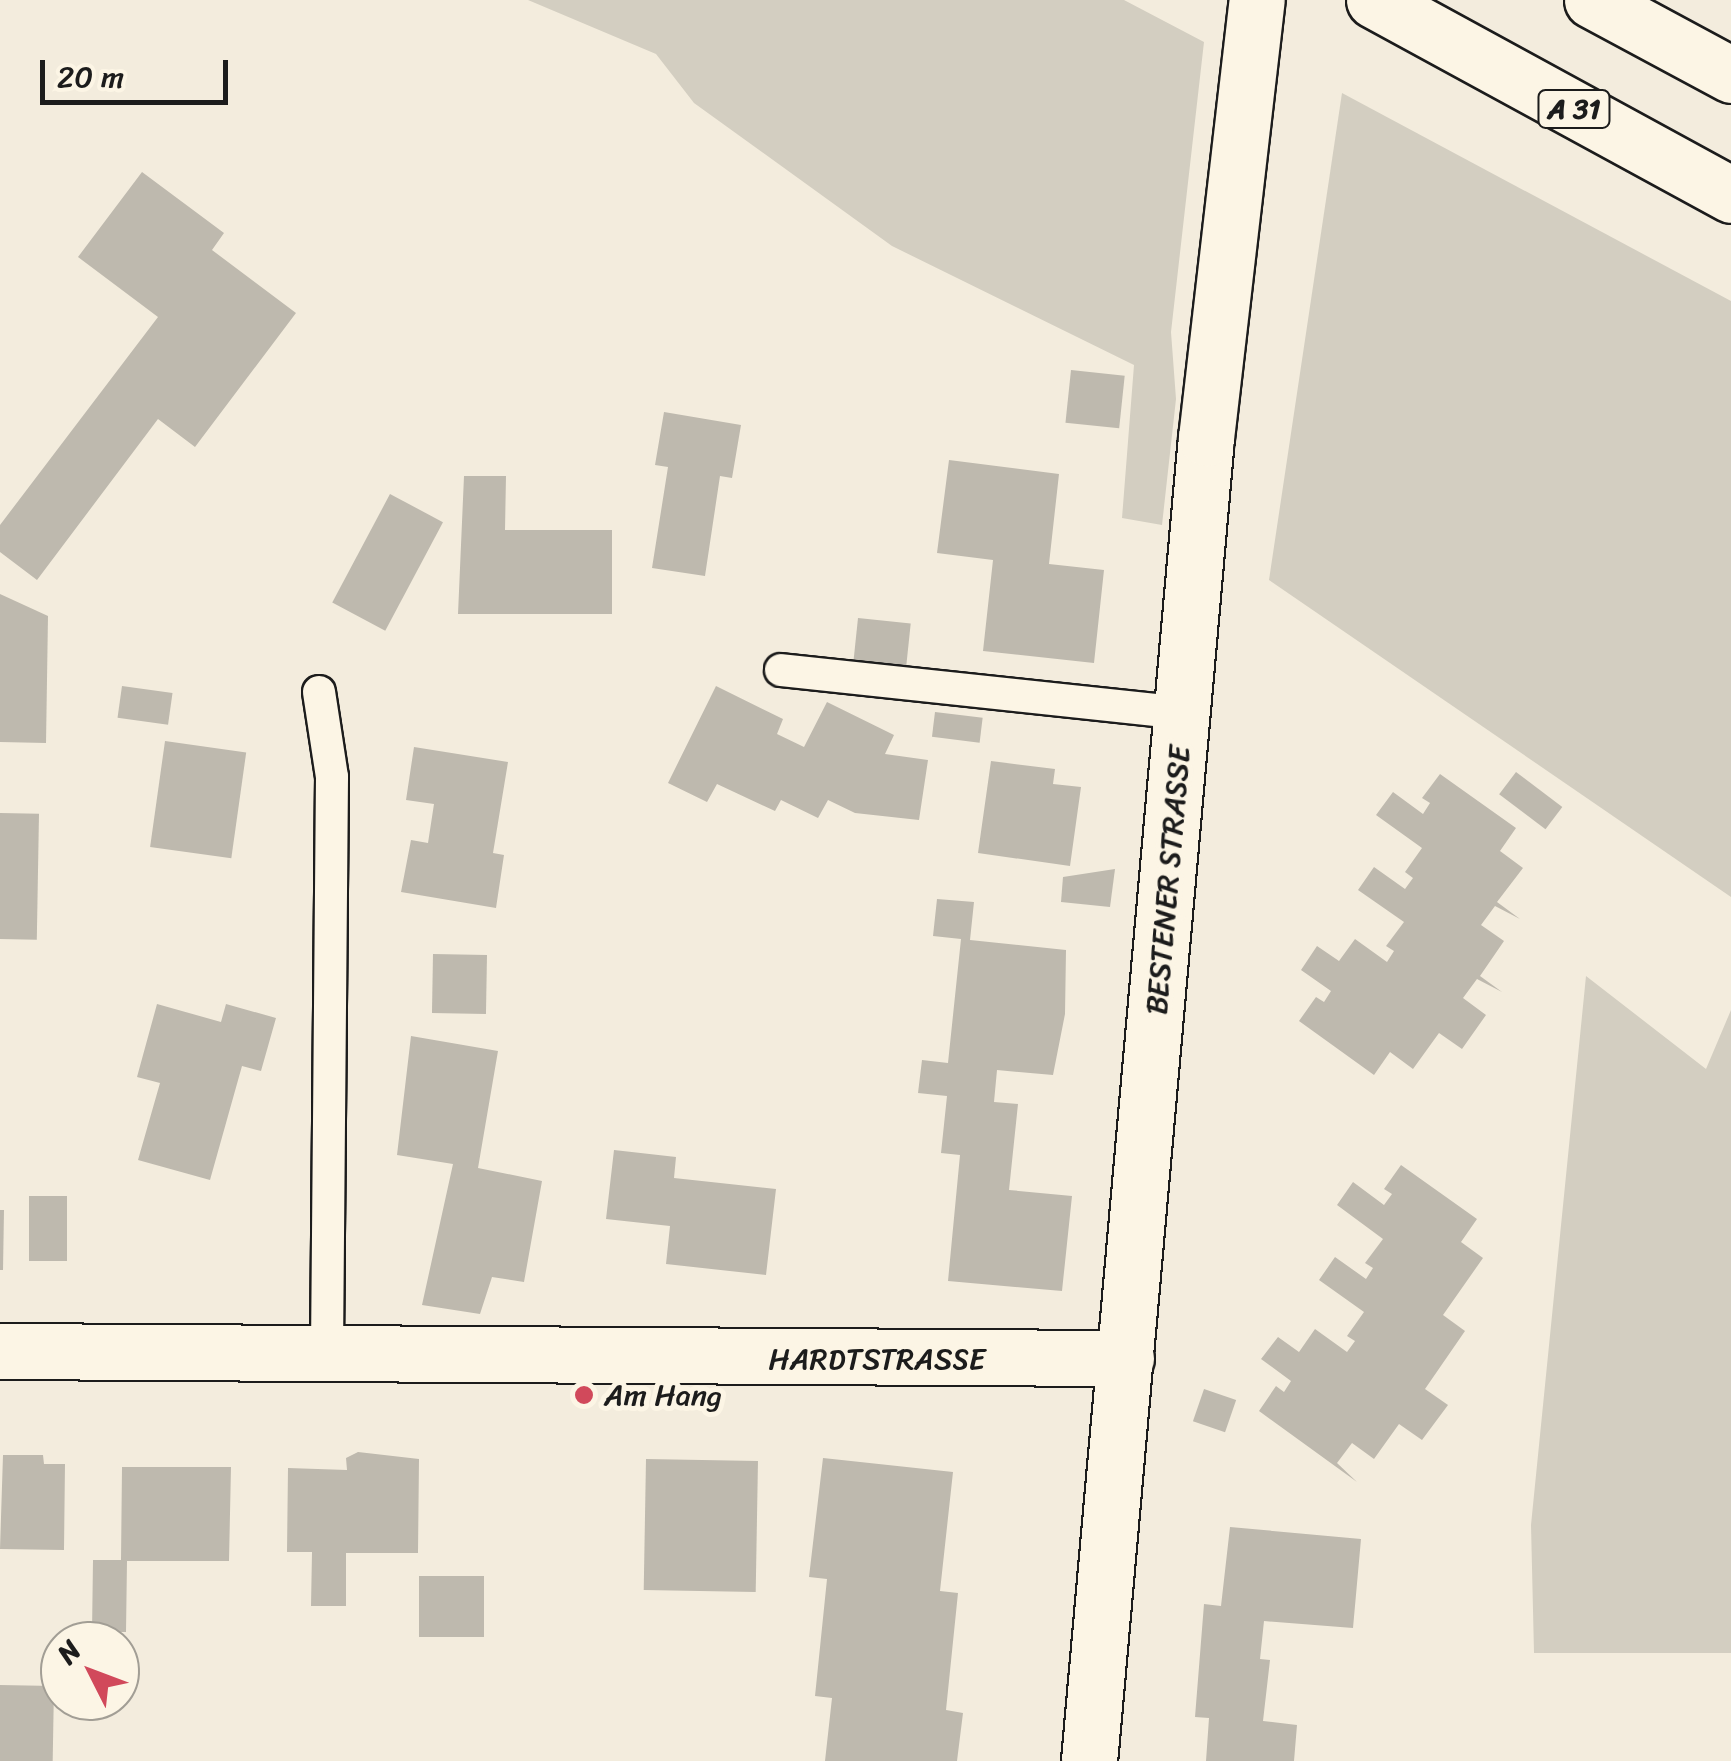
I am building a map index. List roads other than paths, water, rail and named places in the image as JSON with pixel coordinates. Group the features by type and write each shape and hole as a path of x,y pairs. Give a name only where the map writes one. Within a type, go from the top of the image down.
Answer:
{"main road":[{"name":"BESTENER STRASSE","path":"1089,1761 1206,438 1257,0"},
{"name":"A 31","path":"1374,0 1731,195"},
{"path":"1592,0 1731,75"},
{"name":"HARDTSTRASSE","path":"0,1351 1126,1358"}],"lane":[{"path":"781,670 1182,713"},
{"path":"319,692 332,777 327,1356"}],"place":[{"name":"Am Hang","path":"584,1395"}]}
